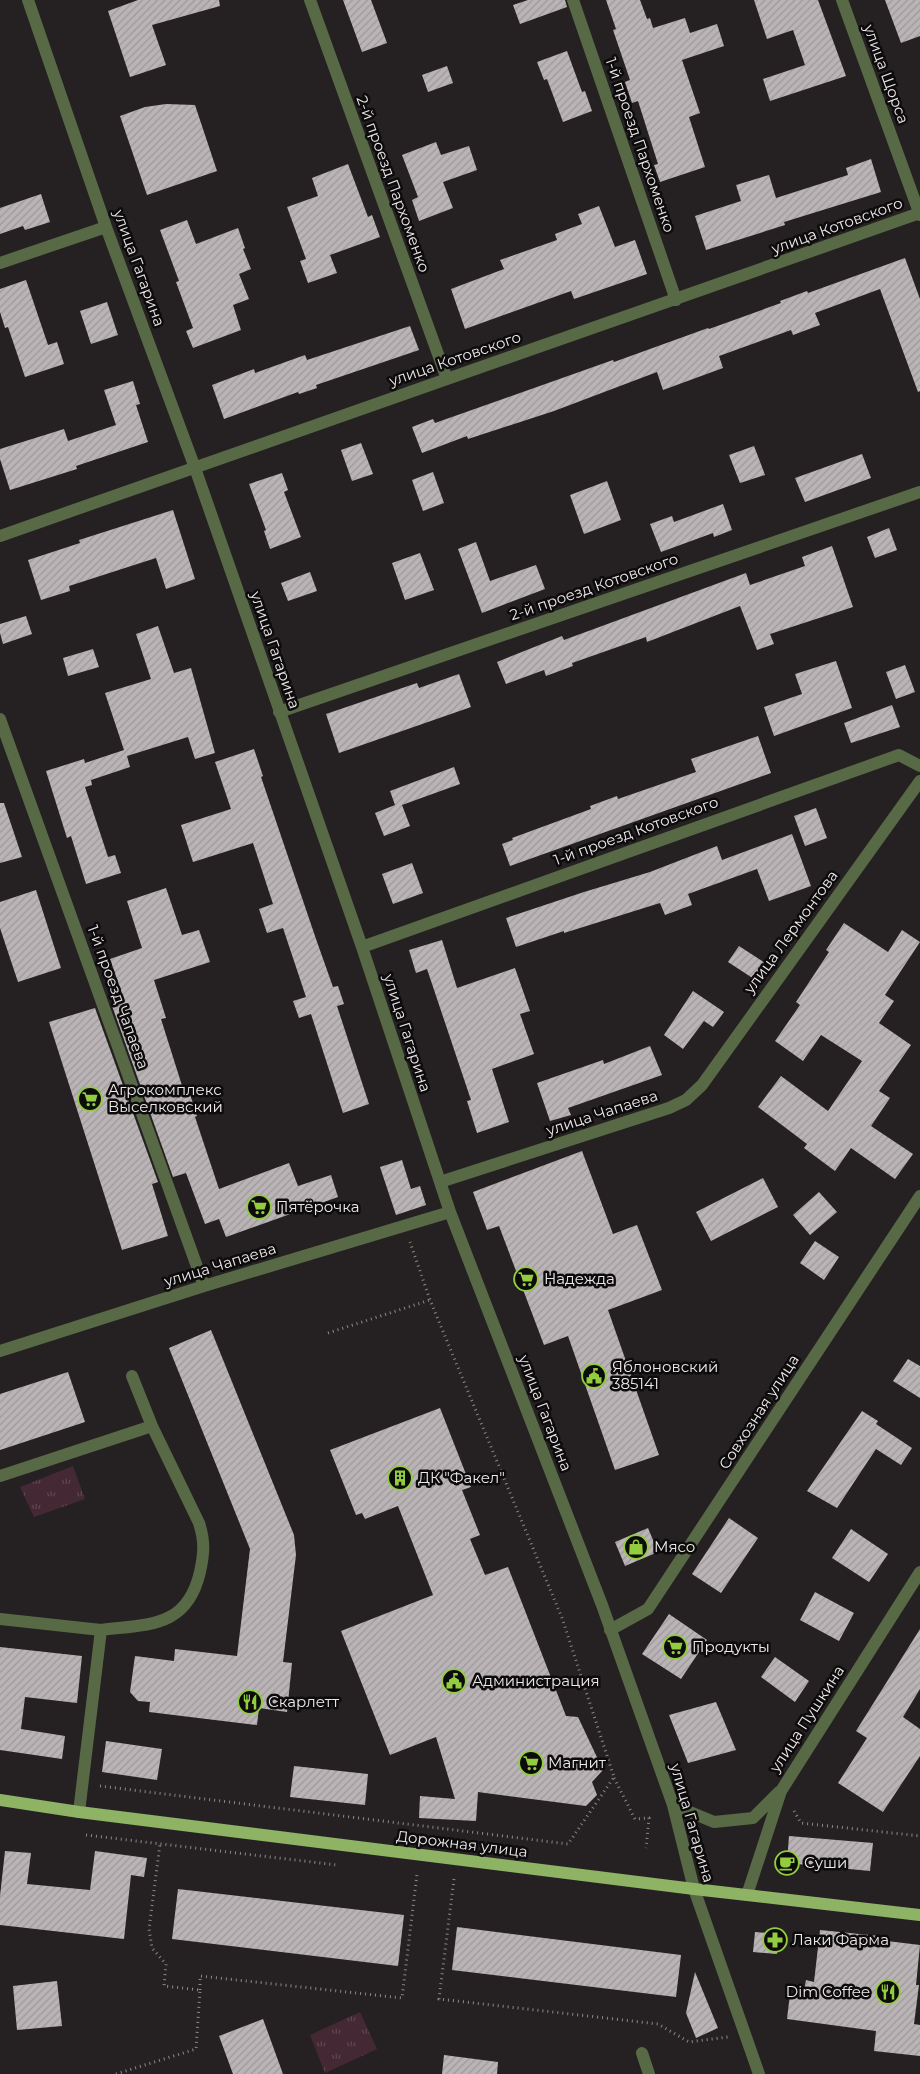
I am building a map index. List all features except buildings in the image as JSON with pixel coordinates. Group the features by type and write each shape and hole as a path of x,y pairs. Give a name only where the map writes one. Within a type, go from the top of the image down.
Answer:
{"main road":[{"name":"Дорожная улица","path":"0,1800 80,1812 694,1889 920,1915"}],"street":[{"name":"улица Гагарина","path":"28,0 106,227 195,468 362,947 450,1212 599,1596 673,1804 694,1889 759,2074"},
{"name":"2-й проезд Пархоменко","path":"310,0 447,379"},
{"name":"1-й проезд Пархоменко","path":"573,0 676,300"},
{"name":"улица Щорса","path":"842,0 920,214"},
{"name":"улица Котовского","path":"0,536 920,214"},
{"path":"0,263 106,227"},
{"name":"2-й проезд Котовского","path":"279,712 920,492"},
{"name":"1-й проезд Чапаева","path":"0,719 204,1286"},
{"name":"1-й проезд Котовского","path":"362,947 899,755 920,766"},
{"name":"улица Лермонтова","path":"686,1100 702,1085 920,781"},
{"name":"улица Чапаева","path":"440,1182 669,1108 686,1100"},
{"name":"Совхозная улица","path":"610,1630 648,1609 920,1196"},
{"name":"улица Чапаева","path":"0,1352 204,1286 450,1212"},
{"path":"0,1619 101,1630 152,1623 173,1617 189,1602 197,1582 203,1558 203,1534 152,1426 132,1376"},
{"path":"0,1476 152,1426"},
{"name":"улица Пушкина","path":"747,1895 780,1790 920,1572"},
{"path":"80,1812 101,1630"},
{"path":"673,1804 714,1822 753,1818 780,1790"},
{"path":"642,2054 649,2074"}],"path":[{"path":"405,1227 430,1300 562,1618 614,1777 635,1819 649,1818 646,1848"},
{"path":"328,1333 430,1300"},
{"path":"83,1784 568,1844 614,1777"},
{"path":"780,1790 801,1823 920,1836"},
{"path":"86,1835 339,1865"},
{"path":"160,1844 149,1929 152,1948 166,1964 164,1986 200,1990"},
{"path":"116,2074 196,2049 200,1976 402,1998 417,1874 425,1875"},
{"path":"447,1878 463,1880"},
{"path":"454,1879 439,1999 658,2024 689,2042 730,2036"}],"green space":[{"path":"73,1466 85,1499 34,1517 20,1487"},
{"path":"360,2012 377,2049 325,2073 310,2035"}],"place":[{"name":"Агрокомплекс Выселковский","path":"90,1099"},
{"name":"Пятёрочка","path":"259,1207"},
{"name":"Надежда","path":"526,1279"},
{"name":"Яблоновский 385141","path":"594,1376"},
{"name":"ДК \"Факел\"","path":"400,1478"},
{"name":"Мясо","path":"636,1547"},
{"name":"Продукты","path":"675,1647"},
{"name":"Администрация","path":"454,1681"},
{"name":"Скарлетт","path":"250,1702"},
{"name":"Магнит","path":"531,1763"},
{"name":"Суши","path":"787,1863"},
{"name":"Лаки Фарма","path":"775,1940"},
{"name":"Dim Coffee","path":"888,1992"}]}
